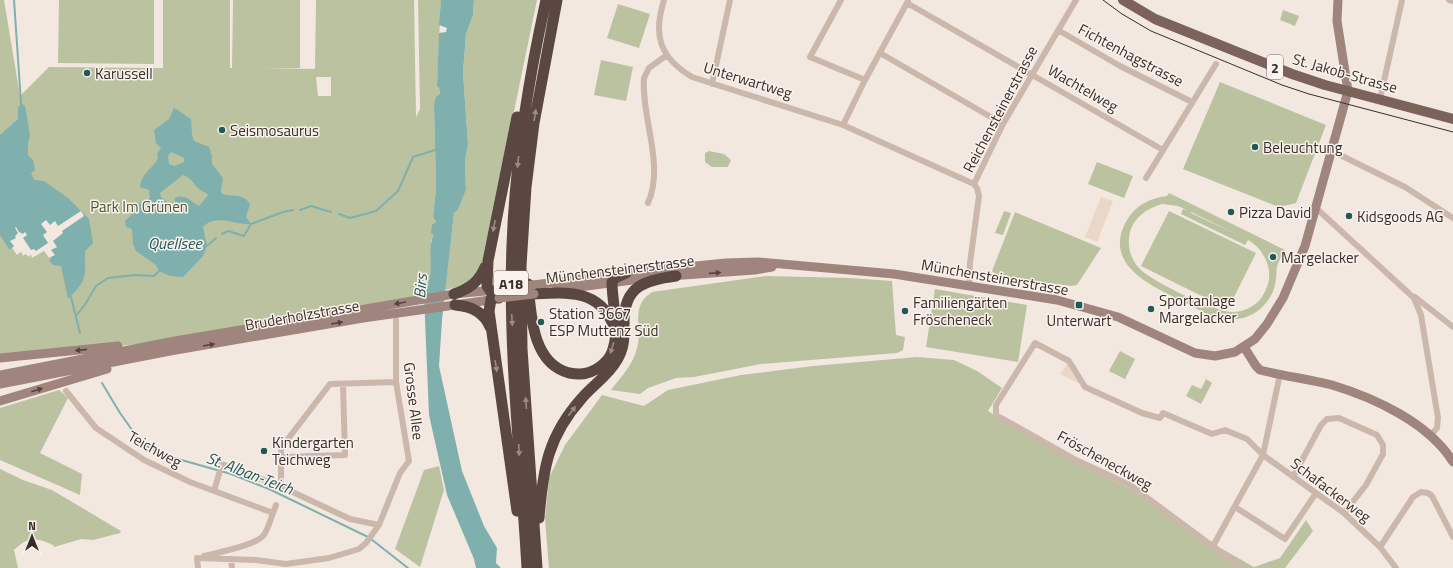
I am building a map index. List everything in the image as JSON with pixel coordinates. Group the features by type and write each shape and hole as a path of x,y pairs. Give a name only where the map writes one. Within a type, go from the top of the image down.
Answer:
{"highway":[{"path":"522,568 515,500 489,311 495,294 486,282 488,261 516,118 546,0"},
{"name":"A18","path":"527,568 511,313 512,246 515,183 522,126 546,0"},
{"name":"A18","path":"538,568 522,342 521,266 534,123 557,0"},
{"path":"524,224 531,306 540,348 546,359 563,371 582,374 591,372 605,362 613,350 615,333 613,279"},
{"path":"455,299 473,289 488,261"},
{"path":"613,279 626,273"},
{"path":"624,322 627,302 635,289 650,281 676,276"},
{"path":"538,568 541,556 539,521 542,481 553,441 572,409 617,361 623,348 625,338 624,322 613,279"},
{"path":"534,289 571,293 596,301 608,312 615,333"},
{"path":"455,299 473,306 486,319 491,331"}],"main road":[{"name":"St. Jakob-Strasse","path":"1123,0 1155,19 1292,74 1348,91 1453,119"},
{"path":"1338,0 1337,21 1348,91 1332,151 1305,246 1283,298 1266,325 1255,339 1244,348 1258,368 1351,391 1409,420 1431,435 1453,462"},
{"name":"Münchensteinerstrasse","path":"626,273 726,263 758,262 782,266 894,274 1036,295 1101,311 1148,330 1195,353 1220,355 1244,348"},
{"name":"Münchensteinerstrasse","path":"473,289 495,294 613,279 755,270 782,266"},
{"name":"Münchensteinerstrasse","path":"473,306 495,294"},
{"name":"Bruderholzstrasse","path":"0,384 363,314 438,297 455,299"},
{"name":"Bruderholzstrasse","path":"0,358 175,341 363,314 438,307 455,299"},
{"name":"Bruderholzstrasse","path":"0,375 175,341"},
{"name":"Bruderholzstrasse","path":"0,402 170,351"}],"street":[{"path":"648,203 653,191 653,168 644,78 649,68 667,55 661,44 658,24 664,0"},
{"path":"712,84 730,0"},
{"path":"841,0 810,57 865,80"},
{"name":"Reichensteinerstrasse","path":"969,285 970,263 979,196 979,191 974,184 1003,124 1076,0"},
{"path":"1380,99 1402,0"},
{"path":"1449,0 1453,1"},
{"path":"843,125 865,80 908,1"},
{"name":"Wachtelweg","path":"908,1 1163,150"},
{"name":"Fichtenhagstrasse","path":"1058,30 1120,66 1192,102"},
{"path":"880,53 1003,124"},
{"name":"Unterwartweg","path":"667,55 683,72 695,79 789,106 843,125 974,184"},
{"path":"1146,178 1216,64"},
{"path":"1332,151 1405,186 1453,218"},
{"path":"1316,208 1335,227 1411,293 1453,327"},
{"path":"1411,293 1418,305 1421,315 1438,418 1437,428 1431,435"},
{"name":"Grosse Allee","path":"379,525 400,473 409,461 396,382 396,320"},
{"name":"Fröscheneckweg","path":"1035,343 996,405 996,415 1076,460 1130,485 1185,524 1242,568"},
{"name":"Schafackerweg","path":"1035,343 1069,361 1086,387 1146,414 1160,418 1163,413 1212,434 1225,430 1247,438 1263,455 1344,513 1380,547 1396,568"},
{"path":"1212,546 1263,455 1280,374"},
{"path":"282,489 281,448 317,399 330,384 396,382"},
{"path":"282,457 345,455 343,384"},
{"name":"Teichweg","path":"66,391 96,428 106,436 177,477 273,513"},
{"path":"1293,477 1321,425 1327,419 1338,418 1377,435 1383,445 1382,454 1366,485 1344,513"},
{"path":"197,558 231,559 286,564 307,562 359,550 379,525 350,519 282,489 222,466 214,491"},
{"path":"1380,547 1413,497 1422,492 1428,493 1432,496 1453,537"},
{"path":"1235,507 1285,539 1316,493"},
{"path":"197,558 237,548 262,538 268,528 276,505"},
{"path":"197,558 198,568"},
{"path":"231,559 232,568"}],"green space":[{"name":"Park Im Grünen","path":"0,0 4,0 20,96 49,67 163,68 163,0 230,0 230,68 232,68 233,0 300,0 300,68 262,68 315,69 316,0 414,0 416,117 420,109 418,0 441,0 437,86 440,94 434,104 436,189 433,217 436,222 434,235 431,241 432,258 430,279 424,295 175,341 0,356","holes":["316,77 331,77 331,96 318,96"]},
{"path":"59,0 154,0 154,64 58,63"},
{"path":"474,0 537,0 483,261 477,274 469,282 445,290 454,213 458,210 466,190 465,161 468,144 463,73 466,34 473,15"},
{"path":"618,4 650,14 639,48 607,38"},
{"path":"1283,10 1299,16 1295,26 1280,20"},
{"path":"601,60 633,67 626,101 594,95"},
{"name":"Beleuchtung","path":"1220,82 1326,125 1296,203 1279,207 1183,169"},
{"path":"709,151 724,154 731,160 728,167 712,167 705,162 705,153"},
{"path":"1097,162 1133,176 1124,198 1088,184"},
{"name":"Margelacker","path":"1169,193 1285,250 1277,266 1273,292 1269,300 1259,310 1251,315 1237,319 1227,320 1212,316 1145,281 1125,262 1120,250 1121,236 1127,220 1139,206 1144,203 1155,198 1167,196","holes":["1162,204 1178,206 1189,211 1183,209 1181,214 1245,245 1248,240 1259,249 1267,262 1269,278 1264,294 1253,306 1241,311 1225,311 1199,302 1170,288 1140,269 1133,259 1130,251 1129,243 1132,226 1144,212","1191,212 1240,236 1191,213"]},
{"path":"1004,211 1011,213 1003,235 995,233"},
{"path":"1169,211 1256,253 1228,309 1141,266"},
{"path":"1015,212 1101,248 1077,285 1071,286 1003,277 996,275 992,271"},
{"path":"766,276 850,278 892,281 896,335 905,337 903,350 897,353 761,364 694,377 676,378 648,388 640,394 611,390 633,360 637,348 639,332 639,311 645,298 652,292"},
{"path":"935,289 1027,305 1018,362 926,347"},
{"path":"1120,351 1135,359 1125,379 1109,371"},
{"path":"917,357 954,360 977,371 1002,388 988,411 1077,463 1129,488 1194,533 1254,567 1280,558 1306,520 1313,531 1285,568 549,568 545,519 549,478 565,445 602,395 644,406 668,390 741,375 813,366"},
{"path":"1206,379 1212,383 1201,404 1186,396 1192,385 1201,389"},
{"path":"59,390 68,398 40,453 82,474 80,495 0,460 0,408"},
{"path":"439,466 444,490 420,567 395,549 424,470"},
{"path":"0,469 23,480 52,490 121,531 120,533 93,540 81,539 54,547 53,545 42,540 28,540 14,550 18,568 0,568"}],"shaded area":[{"path":"1101,197 1113,201 1097,242 1085,237"},
{"path":"1069,361 1076,365 1080,384 1060,374"}],"water":[{"path":"441,0 474,0 473,15 466,34 463,73 468,144 465,161 466,190 458,210 454,213 442,320 439,366 462,471 484,526 497,548 496,563 501,568 476,568 474,559 447,495 429,415 424,295 430,276 431,244 434,235 431,233 432,225 436,222 433,217 436,189 434,104 436,97 440,94 437,86 439,33 446,32 447,28 439,25"},
{"path":"21,103 25,106 30,135 28,155 33,160 35,170 31,173 34,180 44,181 68,198 89,219 93,243 85,251 84,278 79,287 68,299 61,266 53,265 49,260 52,258 49,258 44,251 32,258 31,255 28,257 26,254 23,256 21,252 17,255 12,248 9,249 0,235 0,135 18,119 18,108"},
{"name":"Quellsee","path":"174,108 191,119 194,141 209,147 212,156 212,164 223,178 221,190 222,194 244,198 250,204 246,217 251,224 219,220 208,223 203,227 207,246 203,256 183,277 170,276 159,271 156,265 136,251 133,244 132,229 126,227 125,221 131,215 133,207 150,198 149,190 140,187 144,175 158,159 157,154 161,148 156,143 154,130 169,119","holes":["171,152 184,158 184,162 175,166 169,164 168,156","183,175 190,179 199,189 208,195 199,206 185,197 175,198 174,211 170,210 166,214 162,213 160,210 162,207 169,208 170,205 161,197 160,193"]}],"pier":[{"path":"81,211 84,216 62,231 63,233 53,241 57,247 51,250 55,255 49,258 44,251 32,258 31,255 28,257 26,254 23,256 21,252 17,255 12,248 14,246 10,241 16,238 15,236 18,233 15,228 16,227 19,232 23,234 25,232 27,235 23,238 31,250 34,249 36,251 48,243 43,235 47,232 41,224 46,220 50,225 55,221 58,226"}],"waterway":[{"name":"St. Alban-Teich","path":"14,0 21,103"},
{"path":"339,214 350,218 376,211 398,191 413,157 435,150"},
{"path":"300,210 311,206 331,212"},
{"path":"222,234 228,231 244,236 251,224 283,212 293,210"},
{"path":"207,246 216,238"},
{"path":"76,316 96,286 108,278 135,275 154,276 159,271"},
{"path":"71,297 80,333"},
{"name":"St. Alban-Teich","path":"102,383 120,413 142,444 171,457 231,474 269,489 368,537"},
{"name":"St. Alban-Teich","path":"371,539 408,568"}],"tram line":[{"path":"1103,0 1122,14 1151,31 1282,85 1309,94 1453,132"}],"place":[{"name":"Karussell","path":"87,73"},
{"name":"Seismosaurus","path":"222,130"},
{"name":"Beleuchtung","path":"1255,147"},
{"name":"Pizza David","path":"1231,212"},
{"name":"Kidsgoods AG","path":"1349,216"},
{"name":"Margelacker","path":"1273,257"},
{"name":"Unterwart","path":"1079,305"},
{"name":"Sportanlage Margelacker","path":"1151,309"},
{"name":"Familiengärten Fröscheneck","path":"905,311"},
{"name":"Station 3667 ESP Muttenz Süd","path":"541,322"},
{"name":"Kindergarten Teichweg","path":"264,451"}],"water label":[{"name":"Birs","path":"420,286"}]}
